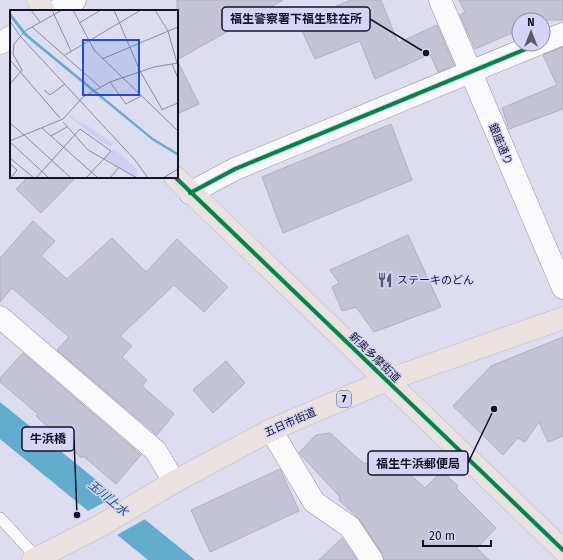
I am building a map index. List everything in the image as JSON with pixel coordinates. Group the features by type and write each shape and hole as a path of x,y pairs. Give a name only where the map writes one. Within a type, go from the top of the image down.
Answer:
{"main road":[{"path":"38,0 43,10"},
{"name":"新奥多摩街道","path":"176,178 385,381 563,550"},
{"name":"五日市街道","path":"35,559 100,526 174,482 271,430 385,381 563,318"}],"street":[{"path":"58,10 75,0"},
{"name":"銀座通り","path":"440,0 563,288"},
{"path":"551,39 563,34"},
{"path":"0,43 10,38"},
{"path":"190,193 236,169 519,52"},
{"path":"0,317 156,451 174,482"},
{"path":"271,430 314,502 350,527 372,560"}],"lane":[{"path":"0,518 35,559"}],"water":[{"name":"玉川上水","path":"0,402 195,560 148,560 0,439"}],"pier":[{"path":"118,495 147,518 115,536 86,512"}],"building":[{"path":"177,0 283,0 178,59"},
{"path":"351,0 381,0 398,43 437,25 454,65 438,72 430,54 375,79 360,41 315,59 298,22"},
{"path":"459,0 563,0 563,20 551,20 551,12 511,12 511,33 475,49 460,15 465,12"},
{"path":"563,47 563,109 509,129 502,108 557,85 543,55"},
{"path":"178,62 199,104 178,114"},
{"path":"391,124 412,180 283,233 262,177"},
{"path":"27,178 75,178 41,213 16,189"},
{"path":"33,221 55,241 41,256 67,279 112,238 146,272 177,239 228,287 204,312 174,285 120,336 132,346 122,357 147,380 142,386 174,414 157,435 57,350 69,337 12,288 0,302 0,258"},
{"path":"408,235 441,307 374,332 356,307 342,311 332,287 339,283 330,270"},
{"path":"563,337 563,436 548,442 539,422 525,442 518,438 503,455 453,406 491,366"},
{"path":"23,353 141,455 116,484 83,456 81,458 53,429 52,431 36,416 38,414 0,382 0,378"},
{"path":"226,361 245,383 213,413 193,390"},
{"path":"330,433 363,463 391,465 396,461 425,488 442,471 458,486 456,488 496,528 477,548 489,560 384,560 382,553 360,520 339,500 340,497 299,453 316,435"},
{"path":"280,469 299,511 210,552 191,510"},
{"path":"342,538 357,560 319,560"}],"cycle path":[{"path":"190,193 235,169 519,52"},
{"path":"176,178 563,550"}],"place":[{"name":"福生警察署下福生駐在所","path":"426,53"},
{"name":"ステーキのどん","path":"385,280"},
{"name":"福生牛浜郵便局","path":"494,409"},
{"name":"牛浜橋","path":"77,515"}]}
